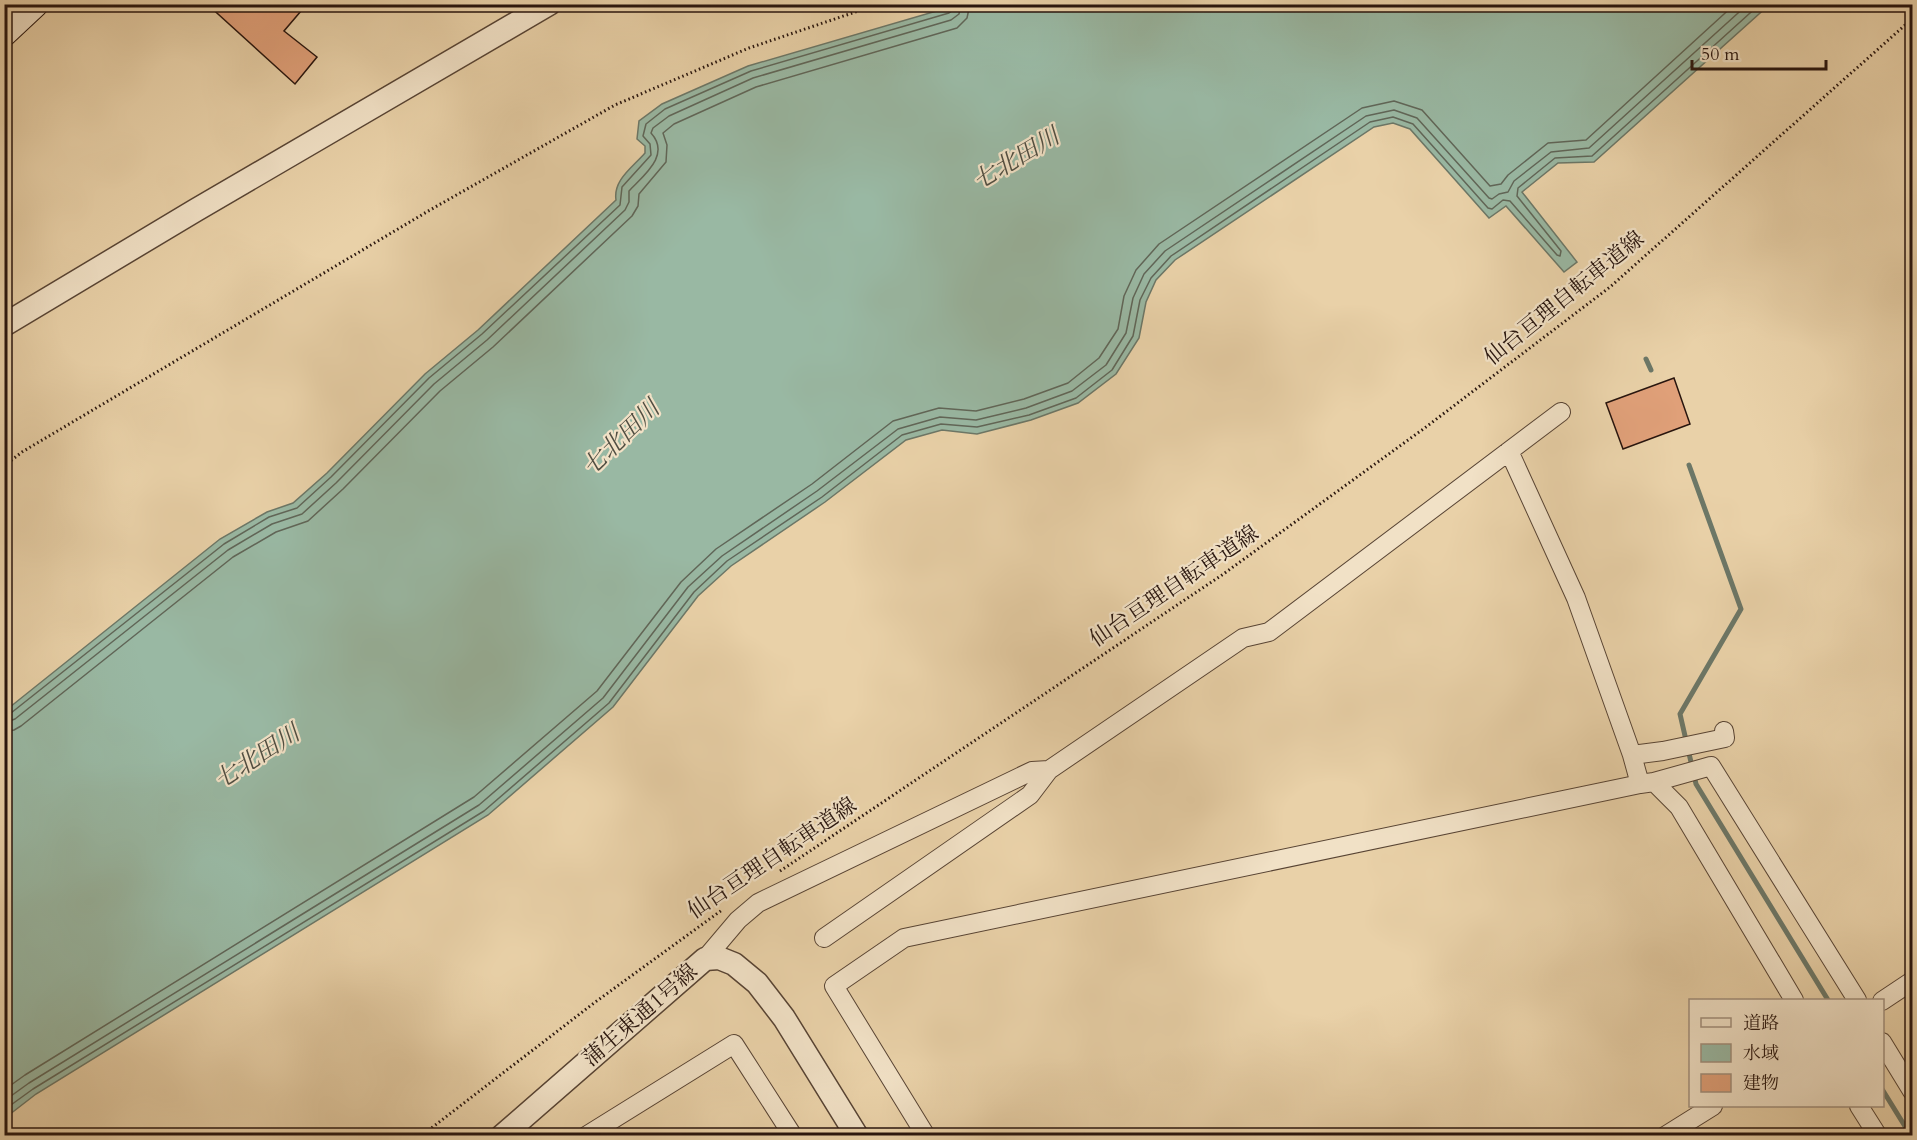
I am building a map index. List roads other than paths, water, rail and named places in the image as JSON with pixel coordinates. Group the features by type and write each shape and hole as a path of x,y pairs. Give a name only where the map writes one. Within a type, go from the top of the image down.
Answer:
{"main road":[{"path":"4,33 35,4"}],"street":[{"path":"4,325 549,4"},
{"path":"824,938 1030,795 1048,770 1243,638 1269,632 1561,412"},
{"path":"1509,451 1576,598 1645,773 1678,807 1793,999"},
{"path":"1645,773 1663,751 1717,736"},
{"path":"927,1136 834,986 904,938 1645,773 1711,766 1856,999"},
{"path":"705,959 738,920 758,903 1032,771 1048,770"},
{"name":"蒲生東通1号線","path":"502,1136 705,959 719,958 734,964 757,983 784,1018 857,1136"},
{"path":"1884,999 1912,981"},
{"path":"586,1136 734,1044 793,1136"},
{"path":"1884,1045 1912,1091"},
{"path":"1665,1136 1711,1107"},
{"path":"1860,1107 1878,1136"}],"water":[{"name":"七北田川","path":"957,5 1769,5 1594,162 1558,163 1522,192 1577,262 1564,272 1506,206 1489,218 1410,129 1393,123 1374,127 1175,260 1156,280 1146,302 1139,338 1116,374 1078,403 1031,420 977,434 942,430 906,440 825,502 731,566 698,596 613,707 488,815 36,1094 5,1118 5,711 220,539 267,512 293,503 327,473 425,374 478,330 616,200 620,180 645,153 645,146 637,139 639,121 662,104 748,66"}],"waterway":[{"path":"1646,359 1651,370"},
{"path":"1689,465 1741,609 1680,714 1696,784 1827,999"},
{"path":"1884,1092 1911,1136"}]}
